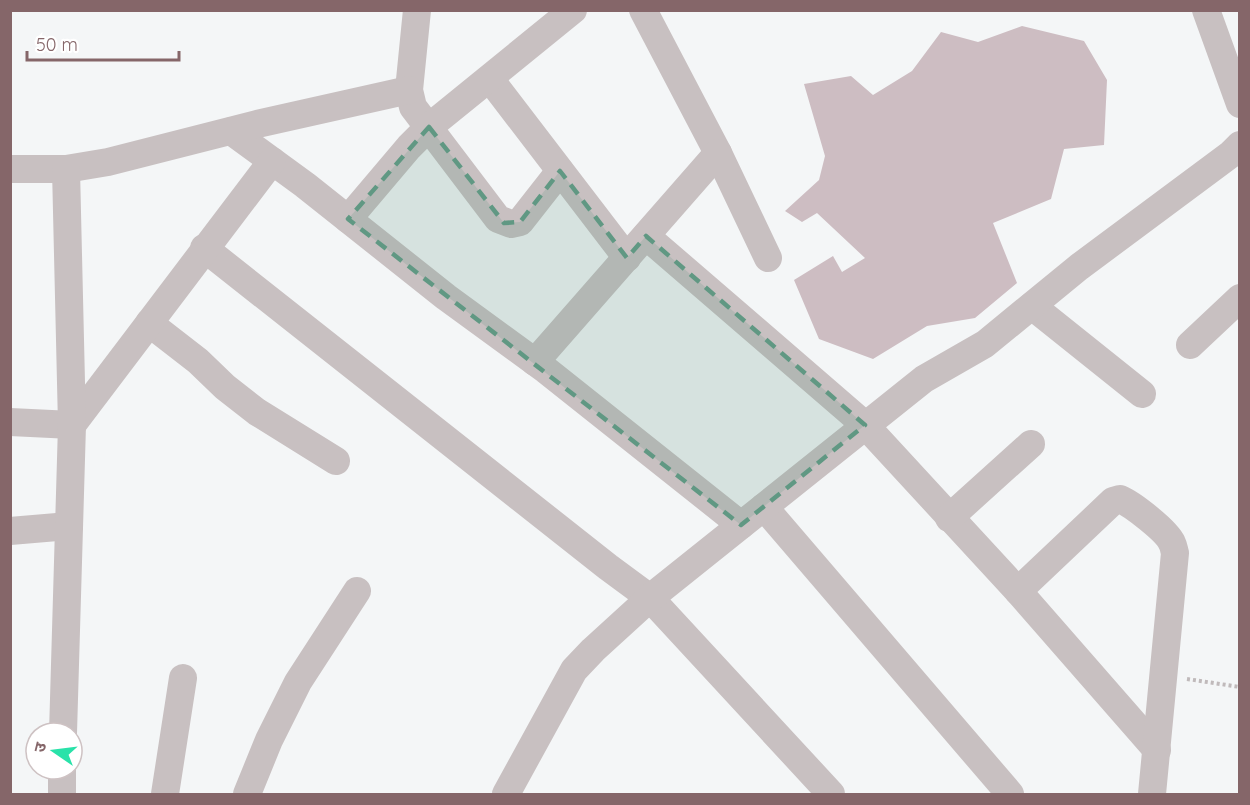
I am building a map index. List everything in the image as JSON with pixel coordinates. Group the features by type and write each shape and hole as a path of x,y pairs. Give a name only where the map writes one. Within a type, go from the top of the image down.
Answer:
{"street":[{"path":"417,10 409,90 413,107 498,219 511,224 520,222 560,171"},
{"path":"348,219 429,127 573,10"},
{"path":"643,10 718,153 768,258"},
{"path":"1206,10 1239,104"},
{"path":"490,79 627,258"},
{"path":"10,169 66,169 108,162 409,90"},
{"path":"231,131 348,219 446,297 535,362 741,525"},
{"path":"506,795 574,670 651,598 924,379 985,344 1181,189 1231,154 1239,145"},
{"path":"535,362 718,153"},
{"path":"72,424 272,161"},
{"path":"63,721 72,424 66,169"},
{"path":"645,236 866,425 1018,591 1156,750"},
{"path":"204,248 598,560 651,598 831,795"},
{"path":"1190,345 1239,298"},
{"path":"1032,306 1142,394"},
{"path":"149,323 198,361 225,387 257,412 336,461"},
{"path":"10,422 72,424"},
{"path":"949,518 1031,444"},
{"path":"1018,591 1113,501 1125,501 1167,536 1174,553 1152,795"},
{"path":"764,507 1010,795"},
{"path":"10,531 69,526"},
{"path":"247,795 269,740 298,682 357,591"},
{"path":"165,795 183,678"}],"path":[{"path":"1164,675 1239,687"}],"highlighted area":[{"path":"429,127 504,223 520,222 560,171 627,258 646,236 865,425 741,525 348,219"}],"shaded area":[{"path":"1022,26 1084,41 1107,80 1104,145 1064,149 1051,199 993,223 1017,283 975,318 927,326 873,359 819,339 794,280 833,256 842,272 865,258 817,213 802,222 785,211 819,180 825,156 804,84 851,76 873,95 912,71 941,32 978,42"}]}
